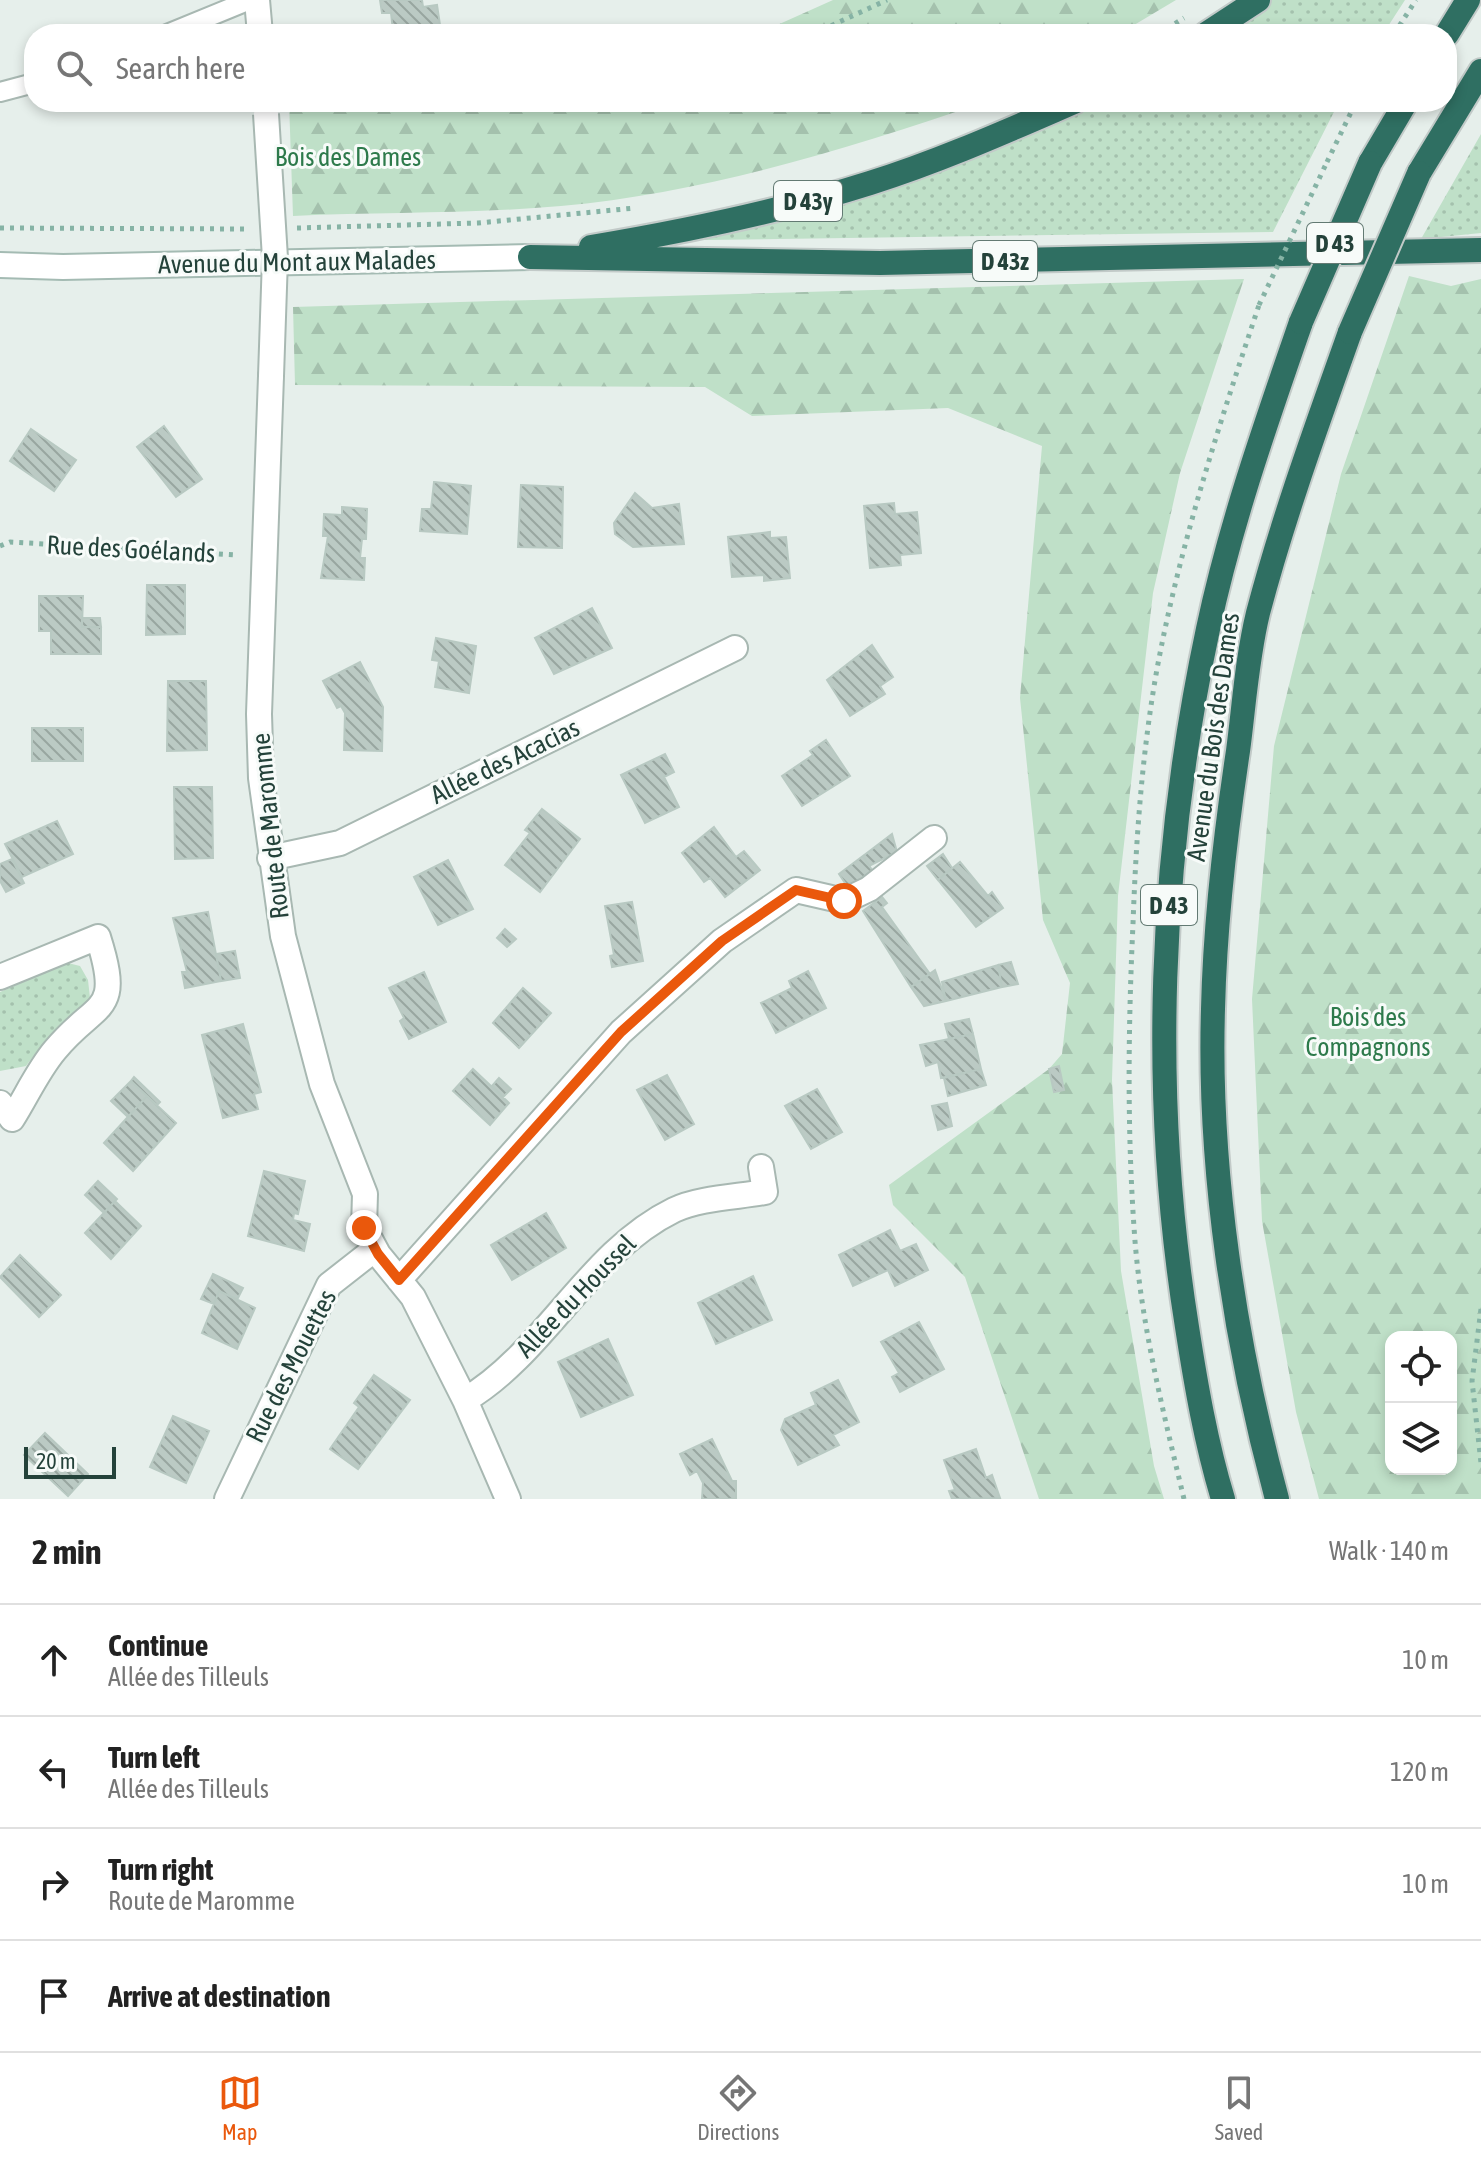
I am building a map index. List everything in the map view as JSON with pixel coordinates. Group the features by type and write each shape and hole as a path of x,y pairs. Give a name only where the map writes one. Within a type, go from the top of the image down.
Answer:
{"highway":[{"path":"1221,24 1258,0"},
{"path":"1453,24 1468,0"},
{"name":"Avenue du Bois des Dames","path":"1457,110 1481,71"},
{"name":"D 43y","path":"530,257 686,231 769,213 952,154 1051,112"},
{"name":"Avenue du Bois des Dames","path":"1223,1499 1196,1384 1178,1268 1164,1076 1165,957 1172,855 1187,741 1208,627 1250,473 1301,322 1370,163 1400,112"},
{"name":"Avenue du Bois des Dames","path":"1277,1499 1259,1433 1233,1288 1218,1149 1213,1012 1221,869 1257,616 1302,468 1350,332 1419,173 1456,112"},
{"name":"D 43z","path":"530,257 880,263 1481,250"}],"street":[{"path":"257,0 259,24"},
{"name":"Route de Maromme","path":"266,112 275,258 262,555 259,714 270,858 283,936 322,1084 365,1194 364,1228 375,1249 413,1297 465,1400 508,1499"},
{"name":"Avenue du Mont aux Malades","path":"0,265 63,267 530,257"},
{"name":"Avenue du Mont aux Malades","path":"0,272 63,267"},
{"name":"Allée des Acacias","path":"270,858 340,843 735,648"},
{"path":"399,1280 621,1032 722,941 796,890 844,901 869,889 934,838"},
{"path":"0,977 98,937 110,976 104,1006 55,1050 12,1119 0,1103"},
{"name":"Allée du Houssel","path":"465,1400 503,1371 641,1229 676,1208 765,1192 761,1167"},
{"name":"Rue des Mouettes","path":"227,1499 329,1285 375,1249"}],"lane":[{"path":"191,24 250,0"},
{"path":"0,92 24,86"}],"path":[{"path":"835,24 887,0"},
{"path":"1400,24 1416,0"},
{"path":"1259,305 1351,112"},
{"path":"284,228 478,223 648,207"},
{"path":"0,228 255,229"},
{"name":"Rue des Goélands","path":"0,546 10,542 262,555"},
{"path":"1481,1309 1472,1381 1481,1463"}],"green space":[{"path":"833,0 1176,0 1136,24 779,24"},
{"path":"1268,0 1405,0 1389,24 1232,24"},
{"name":"Bois des Dames","path":"289,112 954,112 776,167 615,200 528,209 293,216"},
{"path":"1076,112 1334,112 1273,232 705,240 705,228 860,198 966,161"},
{"path":"1481,134 1481,233 1421,239"},
{"name":"Bois des Compagnons","path":"1409,276 1451,286 1481,279 1481,1499 1319,1499 1296,1412 1262,1221 1252,999 1274,746 1341,474"},
{"path":"1244,279 1180,473 1153,593 1118,896 1112,1080 1121,1271 1154,1466 1164,1499 1039,1499 965,1277 893,1205 889,1185 1049,1069 1062,1054 1070,983 1043,920 1020,698 1042,446 948,408 752,416 705,387 295,385 293,307"},
{"path":"68,963 80,966 88,980 90,998 44,1042 26,1066 0,1071 0,992"}],"building":[{"path":"380,0 422,0 423,7 437,5 440,24 392,24 391,13 382,13"},
{"path":"164,426 202,479 176,497 137,447"},
{"path":"31,429 76,460 54,491 10,461"},
{"path":"434,482 471,486 467,534 420,531 422,509 431,509"},
{"path":"521,485 563,487 562,548 518,547"},
{"path":"635,493 652,508 679,504 684,544 633,547 615,534 614,523"},
{"path":"894,503 895,514 917,512 921,553 900,555 901,565 870,568 864,506"},
{"path":"342,507 367,509 366,539 362,539 360,558 365,558 364,580 321,578 328,536 323,536 324,514 342,515"},
{"path":"770,532 770,538 786,537 790,578 764,581 764,575 732,577 728,537"},
{"path":"147,585 185,585 185,634 146,635"},
{"path":"39,596 83,596 82,627 101,627 101,654 51,654 51,631 39,631"},
{"path":"592,608 612,648 554,674 535,638"},
{"path":"82,618 100,618 101,627 82,627"},
{"path":"436,638 476,646 469,693 435,687 439,661 432,660"},
{"path":"872,645 893,677 880,686 885,694 850,716 827,680"},
{"path":"360,662 383,707 382,751 344,750 345,713 341,706 337,708 323,681"},
{"path":"168,681 206,681 207,750 167,751"},
{"path":"32,728 83,728 83,761 32,761"},
{"path":"826,740 850,776 802,806 782,776 813,755 810,751"},
{"path":"665,754 674,772 664,777 679,807 645,823 621,775"},
{"path":"174,787 212,787 213,858 175,859"},
{"path":"542,809 580,839 540,892 505,865 530,833 525,830"},
{"path":"57,821 73,854 22,877 5,844"},
{"path":"714,827 736,857 744,851 760,870 725,897 710,878 704,882 682,853"},
{"path":"892,834 897,852 869,866 863,856"},
{"path":"943,854 952,868 938,880 927,866"},
{"path":"863,856 872,870 849,889 839,874"},
{"path":"12,859 24,883 6,892 0,881 0,864"},
{"path":"448,860 473,909 438,925 414,877"},
{"path":"960,862 988,896 992,892 1003,908 976,927 938,880"},
{"path":"882,897 887,903 882,907 930,974 911,987 863,911"},
{"path":"632,902 643,961 612,967 610,956 614,955 605,906"},
{"path":"208,912 221,981 185,988 182,972 187,972 173,918"},
{"path":"505,929 516,939 507,947 497,938"},
{"path":"235,951 240,978 221,981 216,954"},
{"path":"1011,962 1018,984 1002,987 998,965"},
{"path":"998,965 1002,987 946,1001 942,982"},
{"path":"935,970 946,1001 924,1006 911,987"},
{"path":"808,971 826,1008 776,1033 761,1003 792,988 789,981"},
{"path":"424,972 446,1022 409,1039 400,1021 404,1018 389,988"},
{"path":"523,988 551,1013 519,1048 493,1023"},
{"path":"969,1019 973,1034 949,1039 945,1024"},
{"path":"243,1024 261,1092 254,1094 258,1109 223,1118 202,1035"},
{"path":"973,1034 981,1069 941,1078 938,1062 926,1066 920,1045"},
{"path":"1059,1066 1064,1090 1054,1092 1049,1069"},
{"path":"473,1069 509,1103 490,1125 453,1091"},
{"path":"981,1069 986,1085 948,1096 944,1078"},
{"path":"667,1075 694,1124 665,1140 637,1090"},
{"path":"134,1077 160,1102 157,1105 131,1081"},
{"path":"499,1078 511,1089 503,1097 492,1086"},
{"path":"131,1081 147,1096 128,1117 111,1101"},
{"path":"817,1089 842,1132 811,1149 785,1106"},
{"path":"147,1096 176,1123 133,1171 104,1143"},
{"path":"947,1103 952,1126 938,1130 932,1106"},
{"path":"264,1171 305,1181 298,1214 294,1213 293,1220 310,1224 304,1251 248,1236"},
{"path":"98,1181 117,1199 104,1213 85,1195"},
{"path":"115,1201 141,1226 111,1259 85,1233"},
{"path":"546,1213 566,1248 512,1280 491,1245"},
{"path":"890,1230 900,1251 916,1244 928,1270 895,1286 888,1270 853,1286 839,1255"},
{"path":"20,1255 61,1295 39,1317 0,1277"},
{"path":"213,1274 243,1288 237,1300 219,1291 214,1304 201,1299"},
{"path":"753,1276 772,1320 716,1344 698,1303"},
{"path":"219,1291 255,1308 237,1349 202,1333"},
{"path":"919,1322 944,1369 900,1392 892,1377 899,1373 881,1342"},
{"path":"608,1339 633,1395 581,1417 558,1362"},
{"path":"374,1375 410,1400 358,1469 330,1449 359,1407 354,1403"},
{"path":"838,1380 859,1422 833,1435 839,1445 798,1465 781,1430 785,1419 816,1405 811,1393"},
{"path":"173,1416 209,1431 186,1483 150,1467"},
{"path":"45,1433 88,1474 68,1496 24,1455"},
{"path":"712,1439 732,1481 736,1481 736,1499 702,1499 703,1483 697,1471 690,1475 680,1454"},
{"path":"976,1449 986,1478 992,1475 1000,1498 952,1499 949,1491 955,1490 944,1460"}],"route":[{"path":"364,1228 378,1254 399,1280 621,1032 722,941 796,890 844,901"}]}
